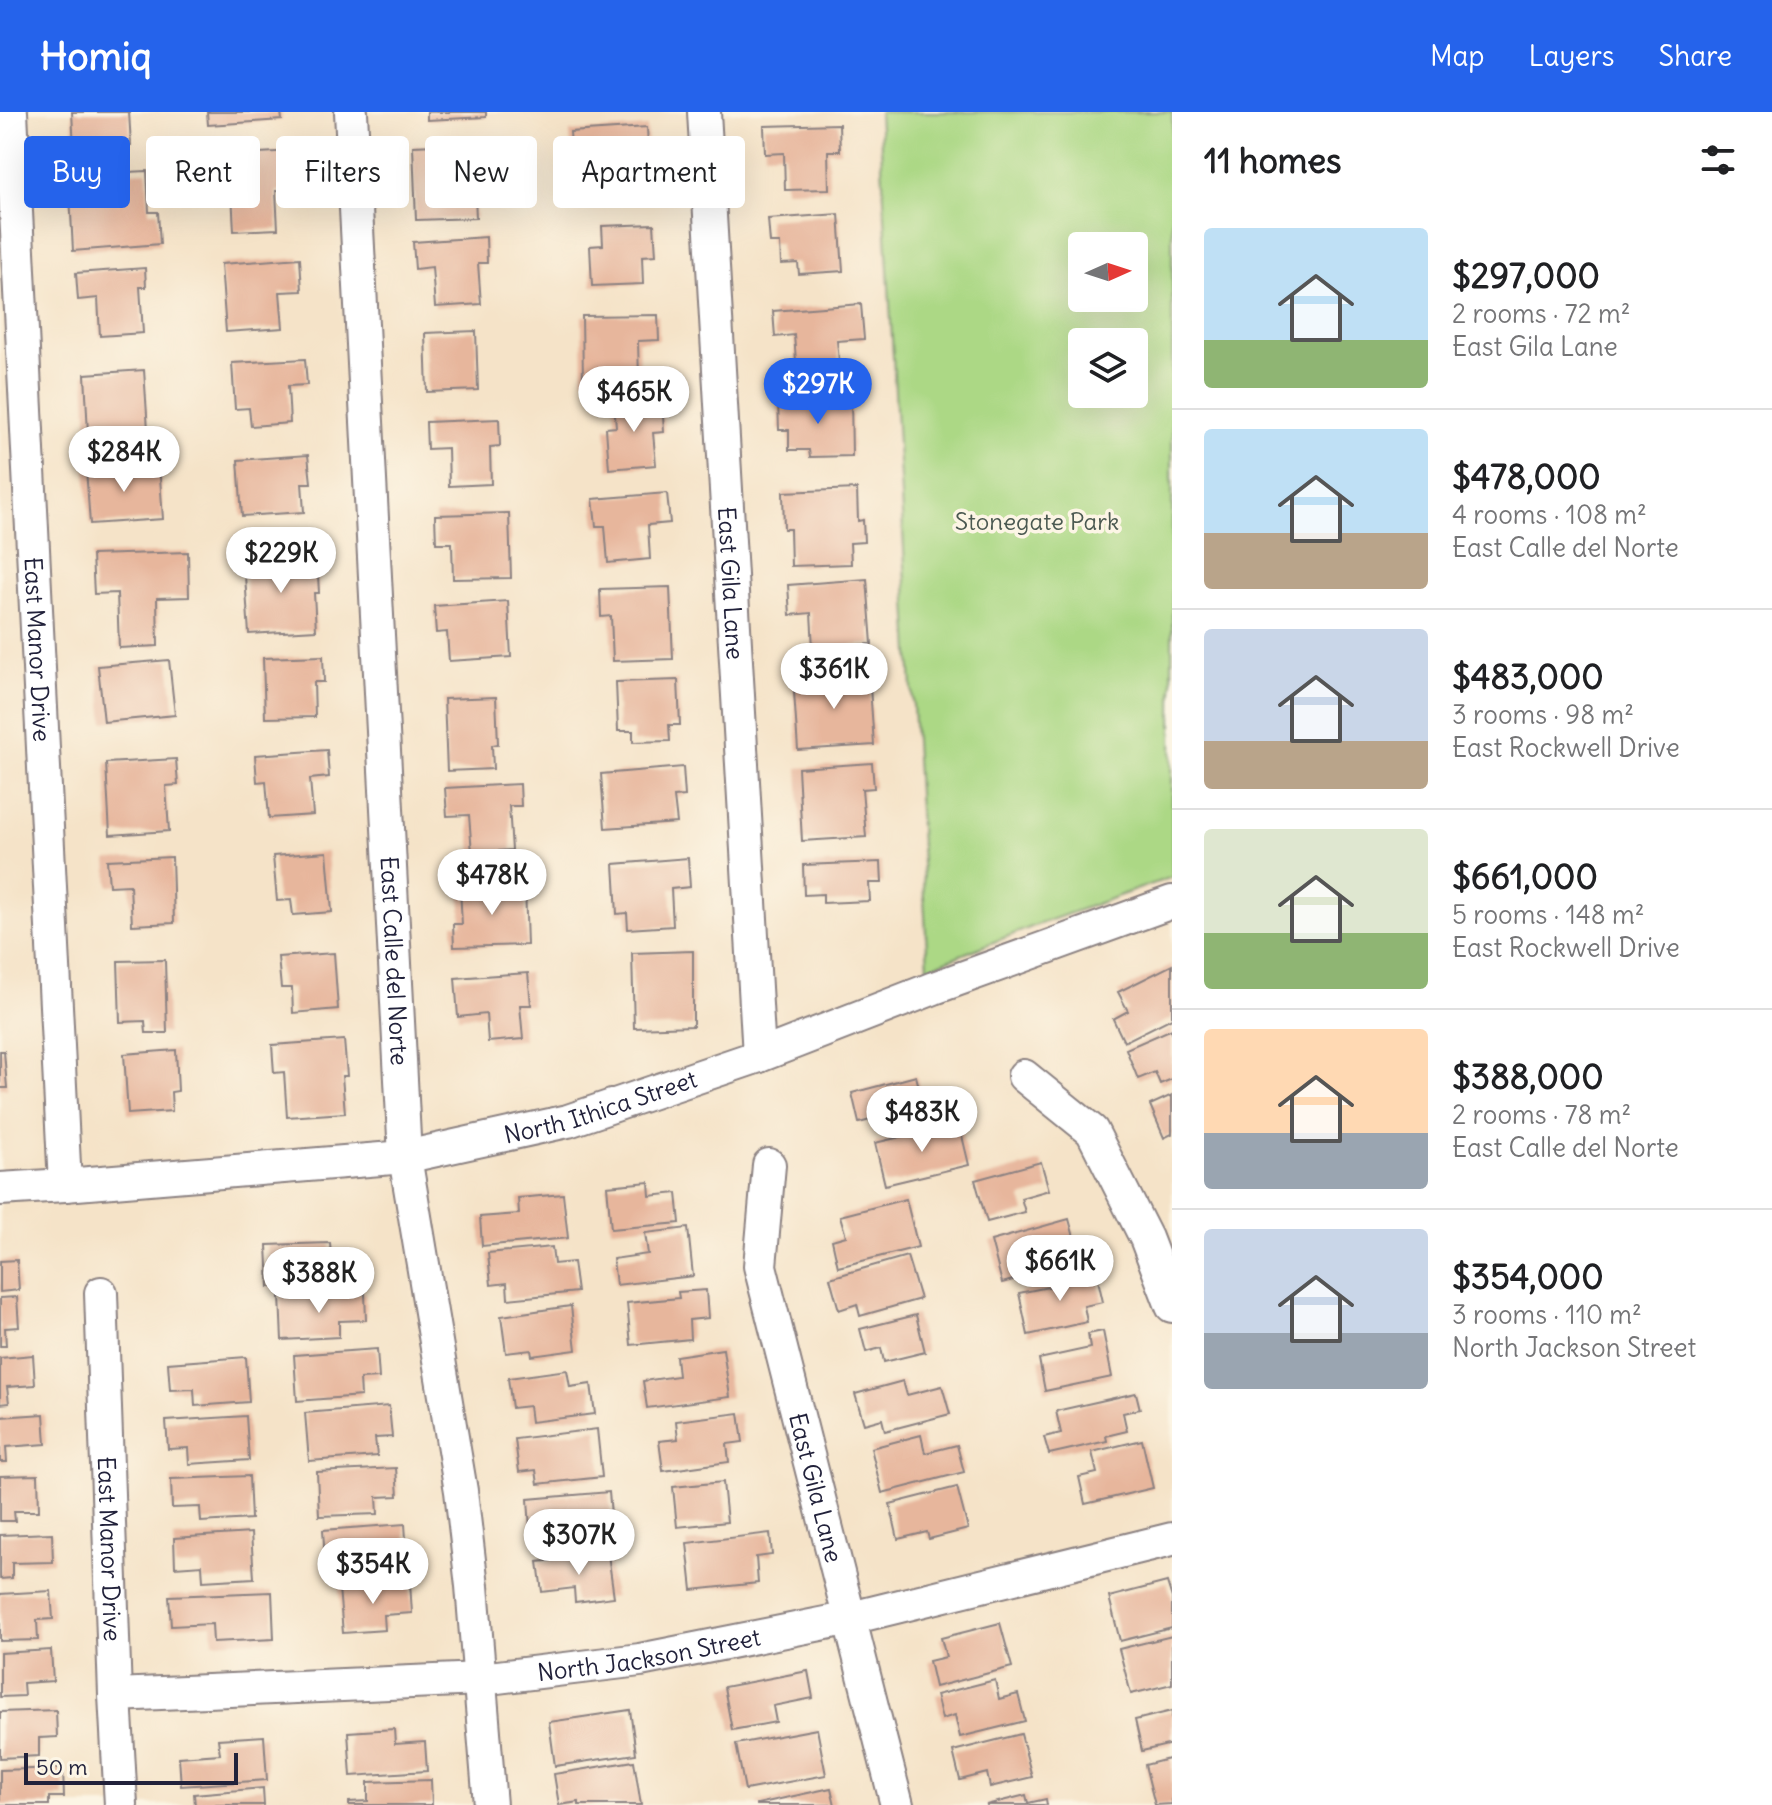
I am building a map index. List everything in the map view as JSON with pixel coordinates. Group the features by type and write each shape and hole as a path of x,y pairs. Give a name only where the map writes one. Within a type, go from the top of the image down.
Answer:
{"street":[{"name":"East Manor Drive","path":"11,112 65,1185"},
{"name":"East Calle del Norte","path":"351,112 405,1157 461,1491 481,1679 490,1805"},
{"name":"East Gila Lane","path":"704,112 759,1056"},
{"name":"North Ithica Street","path":"0,1189 405,1157 568,1121 759,1056 934,988 1172,902"},
{"path":"1024,1076 1092,1131 1146,1238 1172,1306"},
{"name":"East Gila Lane","path":"769,1165 760,1266 897,1805"},
{"name":"East Manor Drive","path":"101,1293 121,1805"},
{"name":"North Jackson Street","path":"115,1695 481,1679 640,1660 851,1618 1172,1539"}],"green space":[{"name":"Stonegate Park","path":"879,112 1172,112 1172,877 928,968"}],"building":[{"path":"72,112 129,112 131,145 130,136 73,136"},
{"path":"207,112 281,112 282,120 208,125"},
{"path":"427,112 486,112 486,117 427,120"},
{"path":"839,124 840,151 828,151 829,189 785,190 784,153 765,154 764,126"},
{"path":"647,127 647,136 570,136 570,132"},
{"path":"425,145 425,208 476,208 476,218 416,220 413,146"},
{"path":"276,152 278,229 234,231 233,208 260,208 260,153"},
{"path":"146,171 146,208 149,212 158,212 160,244 73,251 71,208 130,208 130,172"},
{"path":"839,214 843,271 799,274 798,263 781,264 780,243 770,243 768,219"},
{"path":"654,224 656,255 642,256 643,284 592,286 590,246 603,245 602,226"},
{"path":"486,237 487,263 478,263 481,304 435,307 432,267 415,269 413,242"},
{"path":"300,258 302,291 280,292 283,328 226,332 221,264"},
{"path":"145,268 146,287 140,287 143,333 100,336 98,298 78,300 76,273"},
{"path":"861,304 864,339 837,341 840,371 797,374 794,335 775,337 773,311"},
{"path":"658,315 659,340 638,341 639,379 583,380 582,316"},
{"path":"476,331 478,390 427,392 425,333"},
{"path":"305,359 307,385 288,386 290,423 251,426 249,408 235,409 232,363"},
{"path":"144,370 148,430 88,434 85,374"},
{"path":"851,398 852,456 810,457 809,450 789,450 789,430 779,430 778,400"},
{"path":"662,400 664,432 653,433 656,465 609,469 606,428 616,427 614,403"},
{"path":"499,419 500,446 490,447 491,484 449,486 448,448 427,449 426,422"},
{"path":"308,455 311,483 302,483 304,512 242,516 238,460"},
{"path":"159,464 163,519 90,524 86,469"},
{"path":"857,489 858,521 863,520 864,542 850,543 851,564 791,566 790,529 784,529 783,492"},
{"path":"667,493 670,523 648,525 650,559 608,563 605,526 596,526 593,499"},
{"path":"509,513 511,578 453,579 452,543 436,543 435,515"},
{"path":"188,552 189,597 157,598 158,646 119,648 117,593 94,594 92,555"},
{"path":"317,557 319,593 314,593 316,630 249,634 244,561"},
{"path":"867,579 872,644 813,648 811,613 790,615 788,585"},
{"path":"670,587 673,659 613,661 611,616 601,617 600,589"},
{"path":"508,601 511,657 449,661 447,632 436,633 434,606"},
{"path":"323,656 324,682 314,682 315,717 265,718 263,658"},
{"path":"169,660 175,715 104,722 98,666"},
{"path":"869,672 874,745 798,750 793,677"},
{"path":"678,680 680,725 669,725 670,741 633,742 633,731 618,731 616,682"},
{"path":"496,697 498,744 492,745 493,769 447,771 444,699"},
{"path":"327,750 329,777 310,779 313,815 269,818 266,781 257,782 255,755"},
{"path":"176,759 178,785 166,786 169,831 110,835 106,763"},
{"path":"872,763 874,788 862,789 866,837 802,841 798,768"},
{"path":"683,767 685,796 674,797 677,823 605,828 601,774"},
{"path":"520,784 521,806 509,806 512,850 472,853 469,815 447,816 445,788"},
{"path":"327,852 332,912 293,915 291,900 277,901 273,856"},
{"path":"172,857 174,923 132,925 130,885 109,886 107,860"},
{"path":"688,858 690,887 671,889 673,926 628,929 627,913 617,914 614,864"},
{"path":"881,862 882,883 869,883 870,901 823,903 823,894 804,895 803,865"},
{"path":"525,886 527,945 454,947 453,924 462,924 460,888"},
{"path":"693,951 693,1026 634,1028 632,953"},
{"path":"334,953 338,1009 293,1013 292,988 281,988 278,957"},
{"path":"165,960 167,1033 146,1033 145,1021 120,1022 118,961"},
{"path":"1172,965 1172,1018 1124,1042 1113,1019 1128,1011 1118,992"},
{"path":"528,973 531,1005 520,1005 523,1039 488,1042 486,1014 458,1017 455,978"},
{"path":"1172,1029 1172,1079 1160,1084 1155,1072 1138,1079 1126,1049"},
{"path":"344,1040 347,1076 342,1076 345,1113 287,1117 284,1072 274,1073 272,1045"},
{"path":"176,1050 178,1091 171,1092 172,1111 128,1114 124,1054"},
{"path":"0,1051 4,1051 7,1088 0,1088"},
{"path":"916,1076 920,1091 936,1087 944,1117 886,1132 882,1117 859,1123 852,1093"},
{"path":"1172,1095 1172,1134 1164,1138 1150,1105"},
{"path":"959,1123 969,1165 885,1185 875,1143"},
{"path":"1041,1162 1049,1190 1021,1198 1025,1212 987,1222 975,1180"},
{"path":"649,1182 650,1196 677,1193 680,1223 611,1229 607,1186"},
{"path":"563,1194 568,1238 482,1246 480,1217 519,1214 518,1198"},
{"path":"906,1199 918,1247 838,1267 832,1240 846,1236 840,1216"},
{"path":"1069,1219 1078,1252 1059,1257 1061,1267 1002,1283 991,1241"},
{"path":"688,1228 693,1276 616,1285 613,1259 648,1254 645,1233"},
{"path":"330,1243 331,1257 359,1255 360,1285 269,1287 267,1245"},
{"path":"552,1247 554,1264 573,1262 577,1292 508,1299 507,1283 491,1285 488,1253"},
{"path":"907,1256 920,1299 860,1316 857,1304 839,1310 830,1278"},
{"path":"17,1260 19,1290 0,1292 0,1261"},
{"path":"1096,1271 1103,1302 1084,1306 1087,1322 1028,1335 1019,1293 1063,1284 1062,1279"},
{"path":"706,1290 708,1318 689,1320 690,1339 631,1345 627,1303 679,1298 678,1292"},
{"path":"365,1293 366,1320 339,1321 339,1337 282,1340 280,1296"},
{"path":"17,1297 19,1327 5,1328 6,1346 0,1346 0,1298"},
{"path":"571,1306 576,1350 532,1356 531,1350 506,1353 501,1316"},
{"path":"916,1315 925,1352 884,1362 881,1348 866,1352 860,1329"},
{"path":"1103,1331 1112,1377 1045,1391 1039,1359 1090,1348 1088,1334"},
{"path":"377,1349 379,1378 360,1379 361,1396 297,1401 294,1355"},
{"path":"723,1349 730,1397 647,1408 643,1381 678,1376 676,1356"},
{"path":"33,1355 35,1385 7,1387 9,1403 0,1404 0,1358"},
{"path":"246,1357 249,1402 195,1406 194,1389 170,1390 168,1363"},
{"path":"567,1370 570,1387 591,1384 595,1414 531,1422 529,1406 512,1408 508,1378"},
{"path":"903,1381 907,1395 942,1386 950,1414 885,1431 882,1419 864,1424 855,1394"},
{"path":"1136,1393 1140,1409 1123,1413 1127,1431 1106,1436 1107,1441 1049,1454 1044,1437 1061,1433 1056,1411"},
{"path":"389,1406 392,1437 375,1438 377,1456 309,1461 305,1413"},
{"path":"739,1413 743,1442 727,1444 729,1462 663,1471 659,1441 678,1439 676,1421"},
{"path":"44,1414 46,1444 6,1447 7,1462 0,1462 0,1417"},
{"path":"246,1416 249,1460 189,1464 188,1448 168,1449 166,1421"},
{"path":"597,1429 602,1477 538,1484 536,1470 519,1472 515,1439"},
{"path":"921,1435 925,1453 957,1445 964,1472 882,1493 871,1448"},
{"path":"1142,1440 1153,1488 1085,1504 1079,1477 1097,1473 1092,1452"},
{"path":"396,1468 398,1496 377,1497 378,1514 319,1516 317,1472"},
{"path":"38,1475 39,1511 14,1511 15,1521 0,1521 0,1476"},
{"path":"249,1476 251,1519 201,1522 200,1507 172,1508 171,1479"},
{"path":"723,1482 727,1522 677,1527 673,1487"},
{"path":"957,1487 968,1529 929,1539 927,1532 898,1539 890,1504"},
{"path":"609,1492 613,1538 554,1543 553,1527 530,1529 528,1499"},
{"path":"405,1524 407,1554 387,1555 388,1571 326,1575 323,1530"},
{"path":"52,1533 53,1562 12,1563 12,1578 0,1579 0,1535"},
{"path":"251,1533 254,1578 203,1581 202,1565 175,1567 174,1538"},
{"path":"770,1533 772,1555 756,1557 758,1583 692,1590 687,1543"},
{"path":"608,1554 614,1597 575,1602 574,1588 542,1592 538,1562"},
{"path":"1167,1582 1172,1598 1172,1628 1120,1641 1109,1597"},
{"path":"410,1583 412,1613 384,1615 385,1630 343,1633 339,1588"},
{"path":"51,1591 53,1619 37,1620 38,1640 0,1641 0,1594"},
{"path":"272,1592 274,1639 213,1642 212,1624 171,1626 169,1596"},
{"path":"1000,1623 1012,1667 935,1687 929,1661 946,1657 941,1638"},
{"path":"1172,1636 1172,1684 1131,1694 1119,1649"},
{"path":"51,1650 53,1681 23,1683 24,1696 0,1697 0,1653"},
{"path":"808,1671 813,1698 773,1706 776,1722 732,1730 724,1687"},
{"path":"995,1680 999,1699 1018,1694 1025,1721 960,1737 955,1715 942,1719 936,1695"},
{"path":"56,1710 57,1737 39,1738 39,1756 0,1758 0,1712"},
{"path":"630,1710 636,1754 555,1766 549,1722"},
{"path":"1172,1711 1172,1744 1142,1751 1135,1720"},
{"path":"394,1729 395,1744 425,1742 427,1771 351,1776 348,1732"},
{"path":"817,1729 826,1775 745,1790 736,1744"},
{"path":"1021,1734 1032,1777 990,1787 987,1773 960,1780 953,1751"},
{"path":"264,1736 267,1780 181,1786 179,1757 220,1754 218,1739"},
{"path":"1172,1758 1172,1804 1155,1805 1145,1765"},
{"path":"634,1761 641,1805 579,1805 579,1802 559,1805 554,1774"},
{"path":"63,1768 64,1797 49,1797 49,1805 0,1805 0,1770"},
{"path":"431,1780 432,1805 349,1805 349,1802 368,1801 368,1782"},
{"path":"263,1788 264,1805 195,1805 194,1794"},
{"path":"831,1788 835,1805 757,1805 757,1804"},
{"path":"1026,1795 1028,1803 1046,1799 1047,1805 986,1805"}]}
